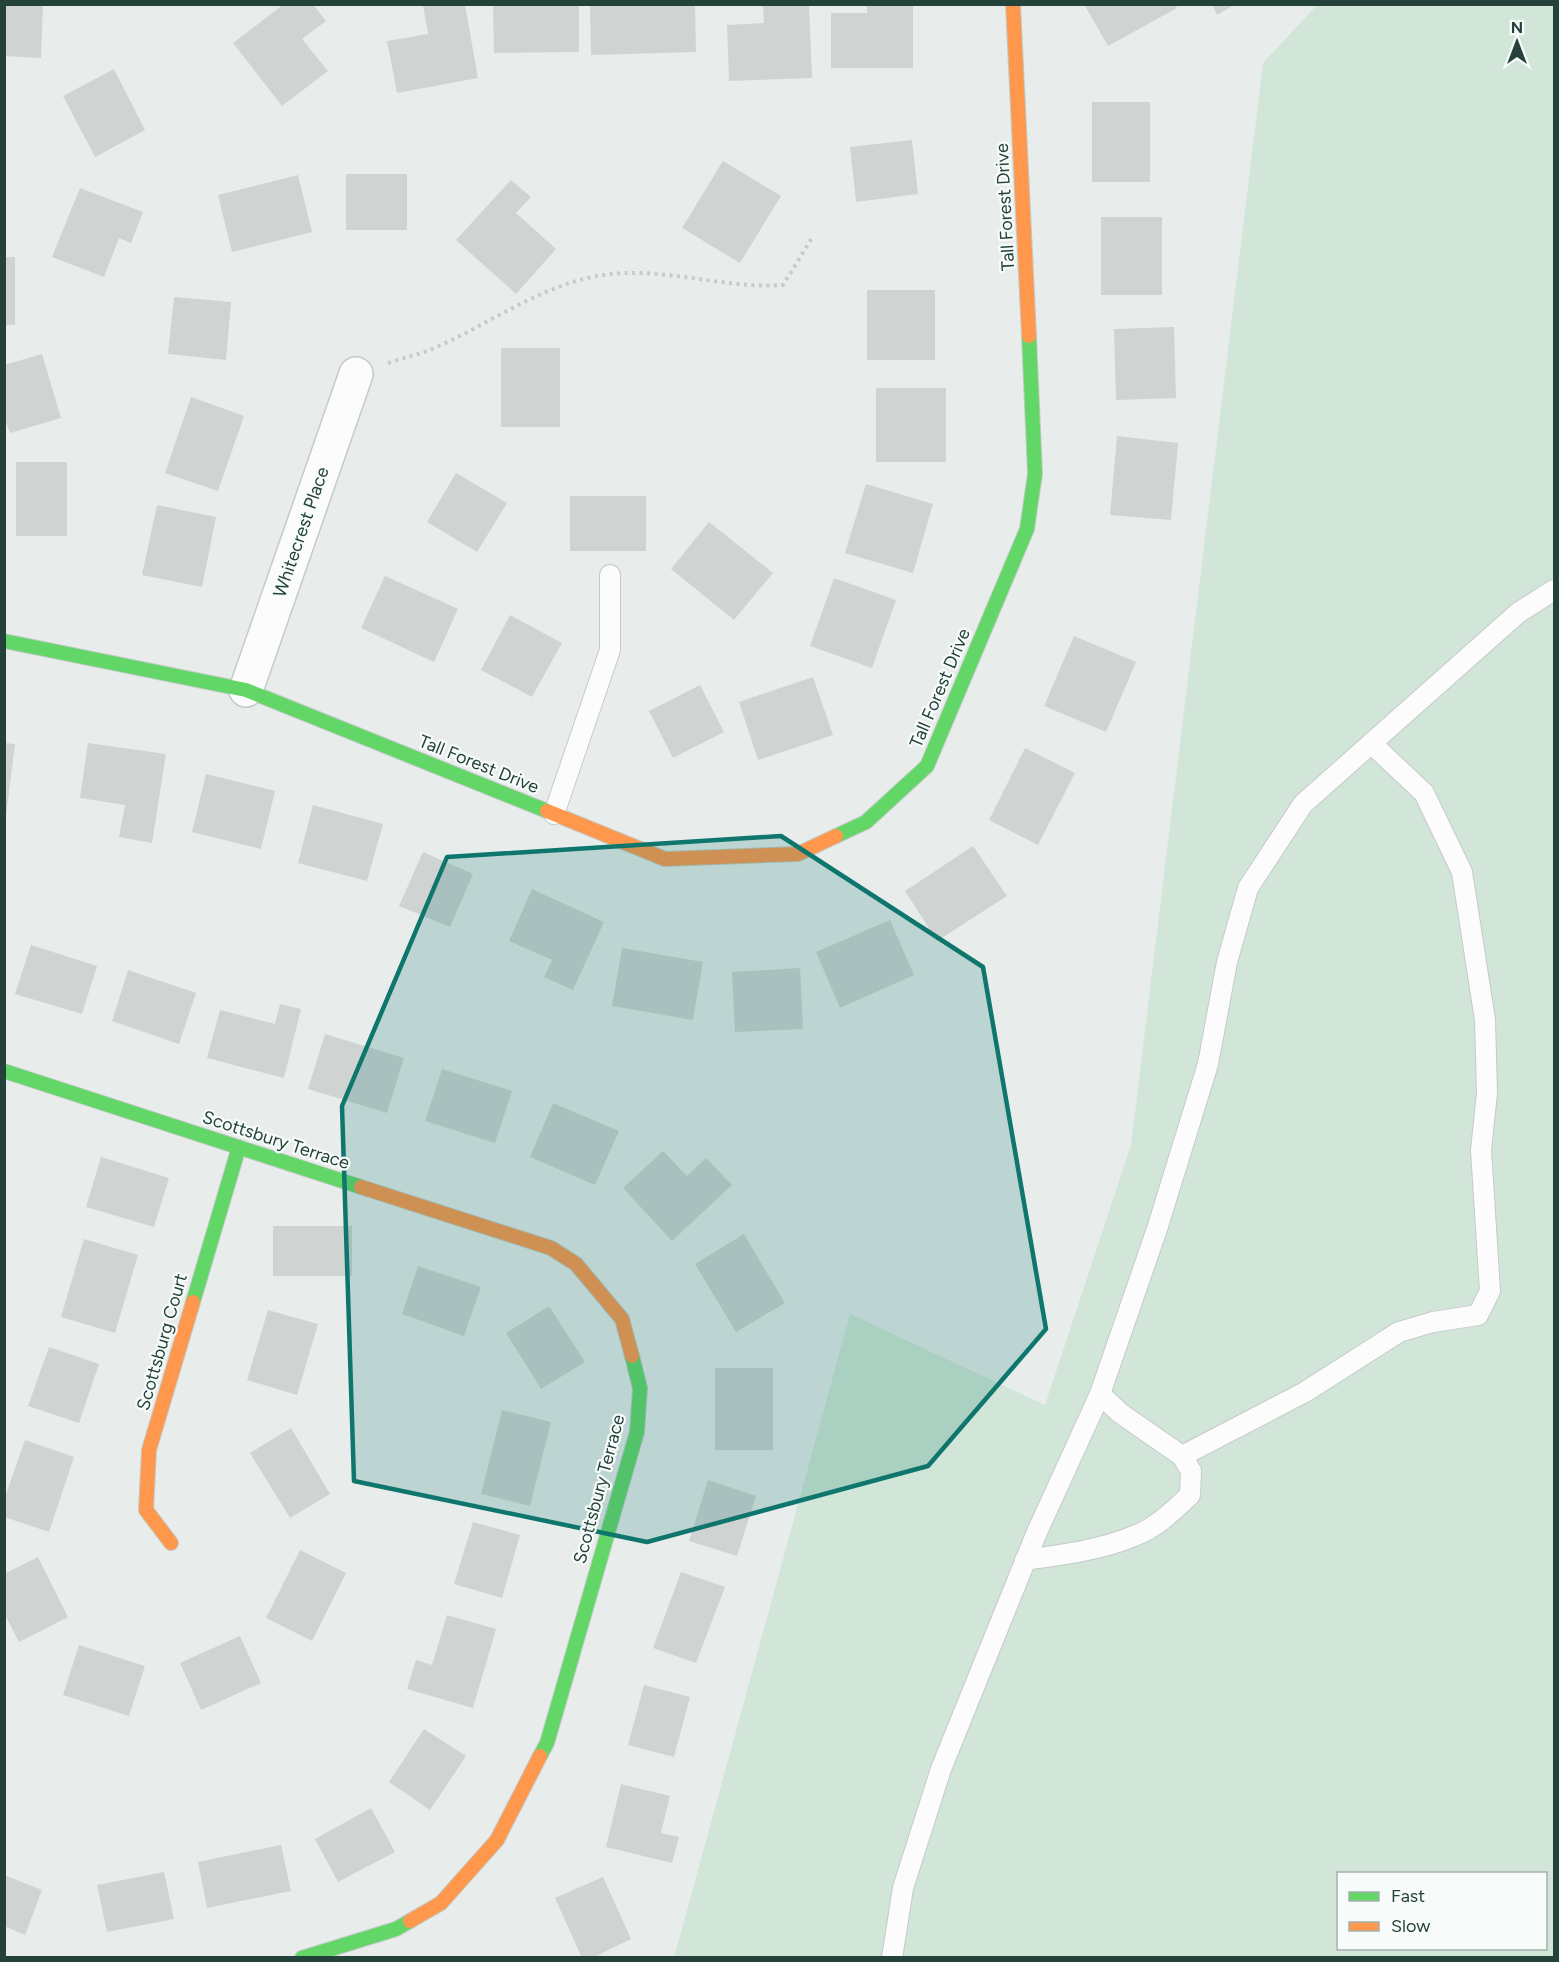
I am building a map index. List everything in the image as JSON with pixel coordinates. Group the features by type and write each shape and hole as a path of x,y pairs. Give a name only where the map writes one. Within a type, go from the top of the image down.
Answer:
{"street":[{"name":"Tall Forest Drive","path":"4,641 246,690 665,859 798,854 866,822 927,766 1027,529 1035,474 1013,4"},
{"name":"Whitecrest Place","path":"246,690 356,374"},
{"name":"Scottsbury Terrace","path":"4,1071 551,1248 576,1264 622,1319 640,1388 637,1432 547,1743 497,1840 441,1903 396,1929 302,1958"},
{"name":"Scottsburg Court","path":"171,1543 146,1510 149,1450 239,1147"}],"lane":[{"path":"554,814 610,650 609,575"},
{"path":"892,1958 903,1888 941,1768 1025,1560 1101,1394 1157,1229 1208,1064 1227,962 1248,888 1303,804 1518,613 1554,590"},
{"path":"1182,1456 1305,1392 1399,1332 1433,1322 1478,1315 1490,1292 1481,1150 1487,1093 1485,1020 1462,872 1424,793 1371,743"},
{"path":"1025,1560 1069,1554 1134,1537 1154,1526 1190,1495 1191,1472 1182,1456 1120,1413 1101,1394"}],"path":[{"path":"356,374 431,349 534,297 573,282 609,274 650,272 759,287 783,285 813,238"}],"highlighted area":[{"path":"781,836 983,967 1046,1329 928,1466 647,1542 354,1481 342,1106 447,857"}],"green space":[{"path":"1317,5 1554,5 1554,1957 674,1958 850,1314 1045,1405 1131,1145 1263,63"}],"building":[{"path":"4,4 43,5 41,58 4,56"},
{"path":"284,4 313,4 326,21 302,39 328,71 282,106 233,43"},
{"path":"493,4 579,4 579,52 494,53"},
{"path":"590,4 695,4 696,52 591,55"},
{"path":"763,4 809,4 812,78 729,81 727,25 764,23"},
{"path":"867,4 913,4 913,68 831,68 831,13 867,13"},
{"path":"1084,4 1175,4 1177,8 1108,46"},
{"path":"1212,4 1236,4 1217,15"},
{"path":"423,5 465,5 478,78 397,93 387,41 428,34"},
{"path":"114,69 145,130 95,157 63,96"},
{"path":"1092,102 1150,102 1150,182 1092,182"},
{"path":"912,140 918,194 856,202 850,147"},
{"path":"723,161 781,196 740,263 682,228"},
{"path":"346,174 407,174 407,230 346,230"},
{"path":"298,175 312,232 232,252 218,195"},
{"path":"511,180 531,197 516,213 556,249 516,294 456,240"},
{"path":"80,188 143,212 131,243 119,238 104,277 52,257"},
{"path":"1101,217 1162,217 1162,295 1101,295"},
{"path":"4,257 15,257 15,325 4,325"},
{"path":"867,290 935,290 935,360 867,360"},
{"path":"174,297 231,302 226,360 168,354"},
{"path":"1174,327 1176,398 1116,400 1114,329"},
{"path":"501,348 560,348 560,427 501,427"},
{"path":"42,354 61,418 10,433 4,416 4,365"},
{"path":"876,388 946,388 946,462 876,462"},
{"path":"191,397 244,416 218,491 165,473"},
{"path":"1117,436 1178,443 1171,520 1110,515"},
{"path":"16,462 67,462 67,536 16,536"},
{"path":"456,473 507,503 477,552 427,522"},
{"path":"866,484 933,504 913,573 845,553"},
{"path":"570,496 646,496 646,551 570,551"},
{"path":"157,505 216,517 202,587 142,575"},
{"path":"709,522 773,573 734,620 671,569"},
{"path":"385,576 458,609 434,662 361,628"},
{"path":"834,578 896,600 872,668 810,646"},
{"path":"510,615 562,643 532,697 481,670"},
{"path":"1074,636 1136,662 1106,732 1044,706"},
{"path":"813,677 833,735 758,760 739,702"},
{"path":"700,685 724,732 673,758 649,711"},
{"path":"4,743 15,744 6,816 4,816"},
{"path":"88,743 166,754 152,843 119,837 125,805 80,798"},
{"path":"1025,748 1075,773 1038,845 989,820"},
{"path":"206,774 275,791 261,849 192,832"},
{"path":"313,805 383,824 367,881 298,863"},
{"path":"973,846 1007,896 937,941 905,891"},
{"path":"423,852 473,874 450,927 399,906"},
{"path":"532,889 604,922 573,990 544,977 552,960 509,941"},
{"path":"890,920 914,975 840,1008 816,952"},
{"path":"31,945 97,966 82,1014 15,994"},
{"path":"622,948 703,962 693,1020 612,1006"},
{"path":"800,968 803,1029 735,1032 732,972"},
{"path":"128,970 196,993 179,1044 112,1021"},
{"path":"280,1004 301,1009 284,1078 207,1058 220,1010 275,1024"},
{"path":"325,1034 404,1058 387,1113 308,1089"},
{"path":"442,1069 512,1091 495,1143 425,1121"},
{"path":"553,1103 619,1131 595,1185 530,1157"},
{"path":"663,1151 687,1176 706,1158 732,1185 672,1241 623,1188"},
{"path":"101,1157 169,1178 154,1227 86,1207"},
{"path":"273,1226 352,1226 352,1276 273,1276"},
{"path":"744,1234 785,1303 736,1332 695,1264"},
{"path":"84,1239 138,1255 115,1333 61,1317"},
{"path":"418,1266 481,1287 464,1336 402,1314"},
{"path":"549,1306 585,1362 541,1389 506,1333"},
{"path":"268,1310 318,1324 297,1395 247,1380"},
{"path":"49,1347 99,1364 79,1423 28,1406"},
{"path":"715,1368 773,1368 773,1450 715,1450"},
{"path":"502,1410 551,1422 530,1506 481,1494"},
{"path":"291,1428 330,1494 290,1518 250,1453"},
{"path":"25,1440 74,1457 49,1532 4,1517 4,1500"},
{"path":"708,1480 756,1496 737,1556 689,1541"},
{"path":"473,1522 520,1535 502,1598 454,1584"},
{"path":"300,1550 346,1573 312,1641 266,1618"},
{"path":"38,1557 68,1617 19,1642 4,1613 4,1574"},
{"path":"681,1572 725,1587 696,1663 653,1648"},
{"path":"447,1615 496,1629 473,1708 407,1689 416,1660 432,1665"},
{"path":"240,1636 261,1683 201,1710 180,1663"},
{"path":"79,1645 145,1666 129,1716 63,1695"},
{"path":"644,1685 690,1697 674,1757 628,1745"},
{"path":"424,1729 466,1756 430,1810 389,1782"},
{"path":"621,1784 670,1796 661,1833 679,1837 672,1863 606,1847"},
{"path":"371,1808 395,1852 338,1882 315,1839"},
{"path":"281,1845 291,1891 207,1908 198,1862"},
{"path":"164,1872 174,1919 107,1932 97,1885"},
{"path":"4,1875 42,1890 25,1935 4,1926"},
{"path":"603,1877 631,1939 592,1958 582,1958 555,1898"}],"traffic: fast":[{"path":"836,836 866,822 927,766 1027,529 1035,474 1029,336"},
{"path":"4,641 246,690 547,811"},
{"path":"4,1071 361,1187"},
{"path":"193,1302 239,1147"},
{"path":"540,1756 547,1743 637,1432 640,1388 632,1356"},
{"path":"302,1958 396,1929 410,1921"}],"traffic: slow":[{"path":"1013,4 1029,336"},
{"path":"547,811 665,859 798,854 836,836"},
{"path":"361,1187 551,1248 576,1264 622,1319 632,1356"},
{"path":"171,1543 146,1510 149,1450 193,1302"},
{"path":"410,1921 441,1903 497,1840 540,1756"}]}
